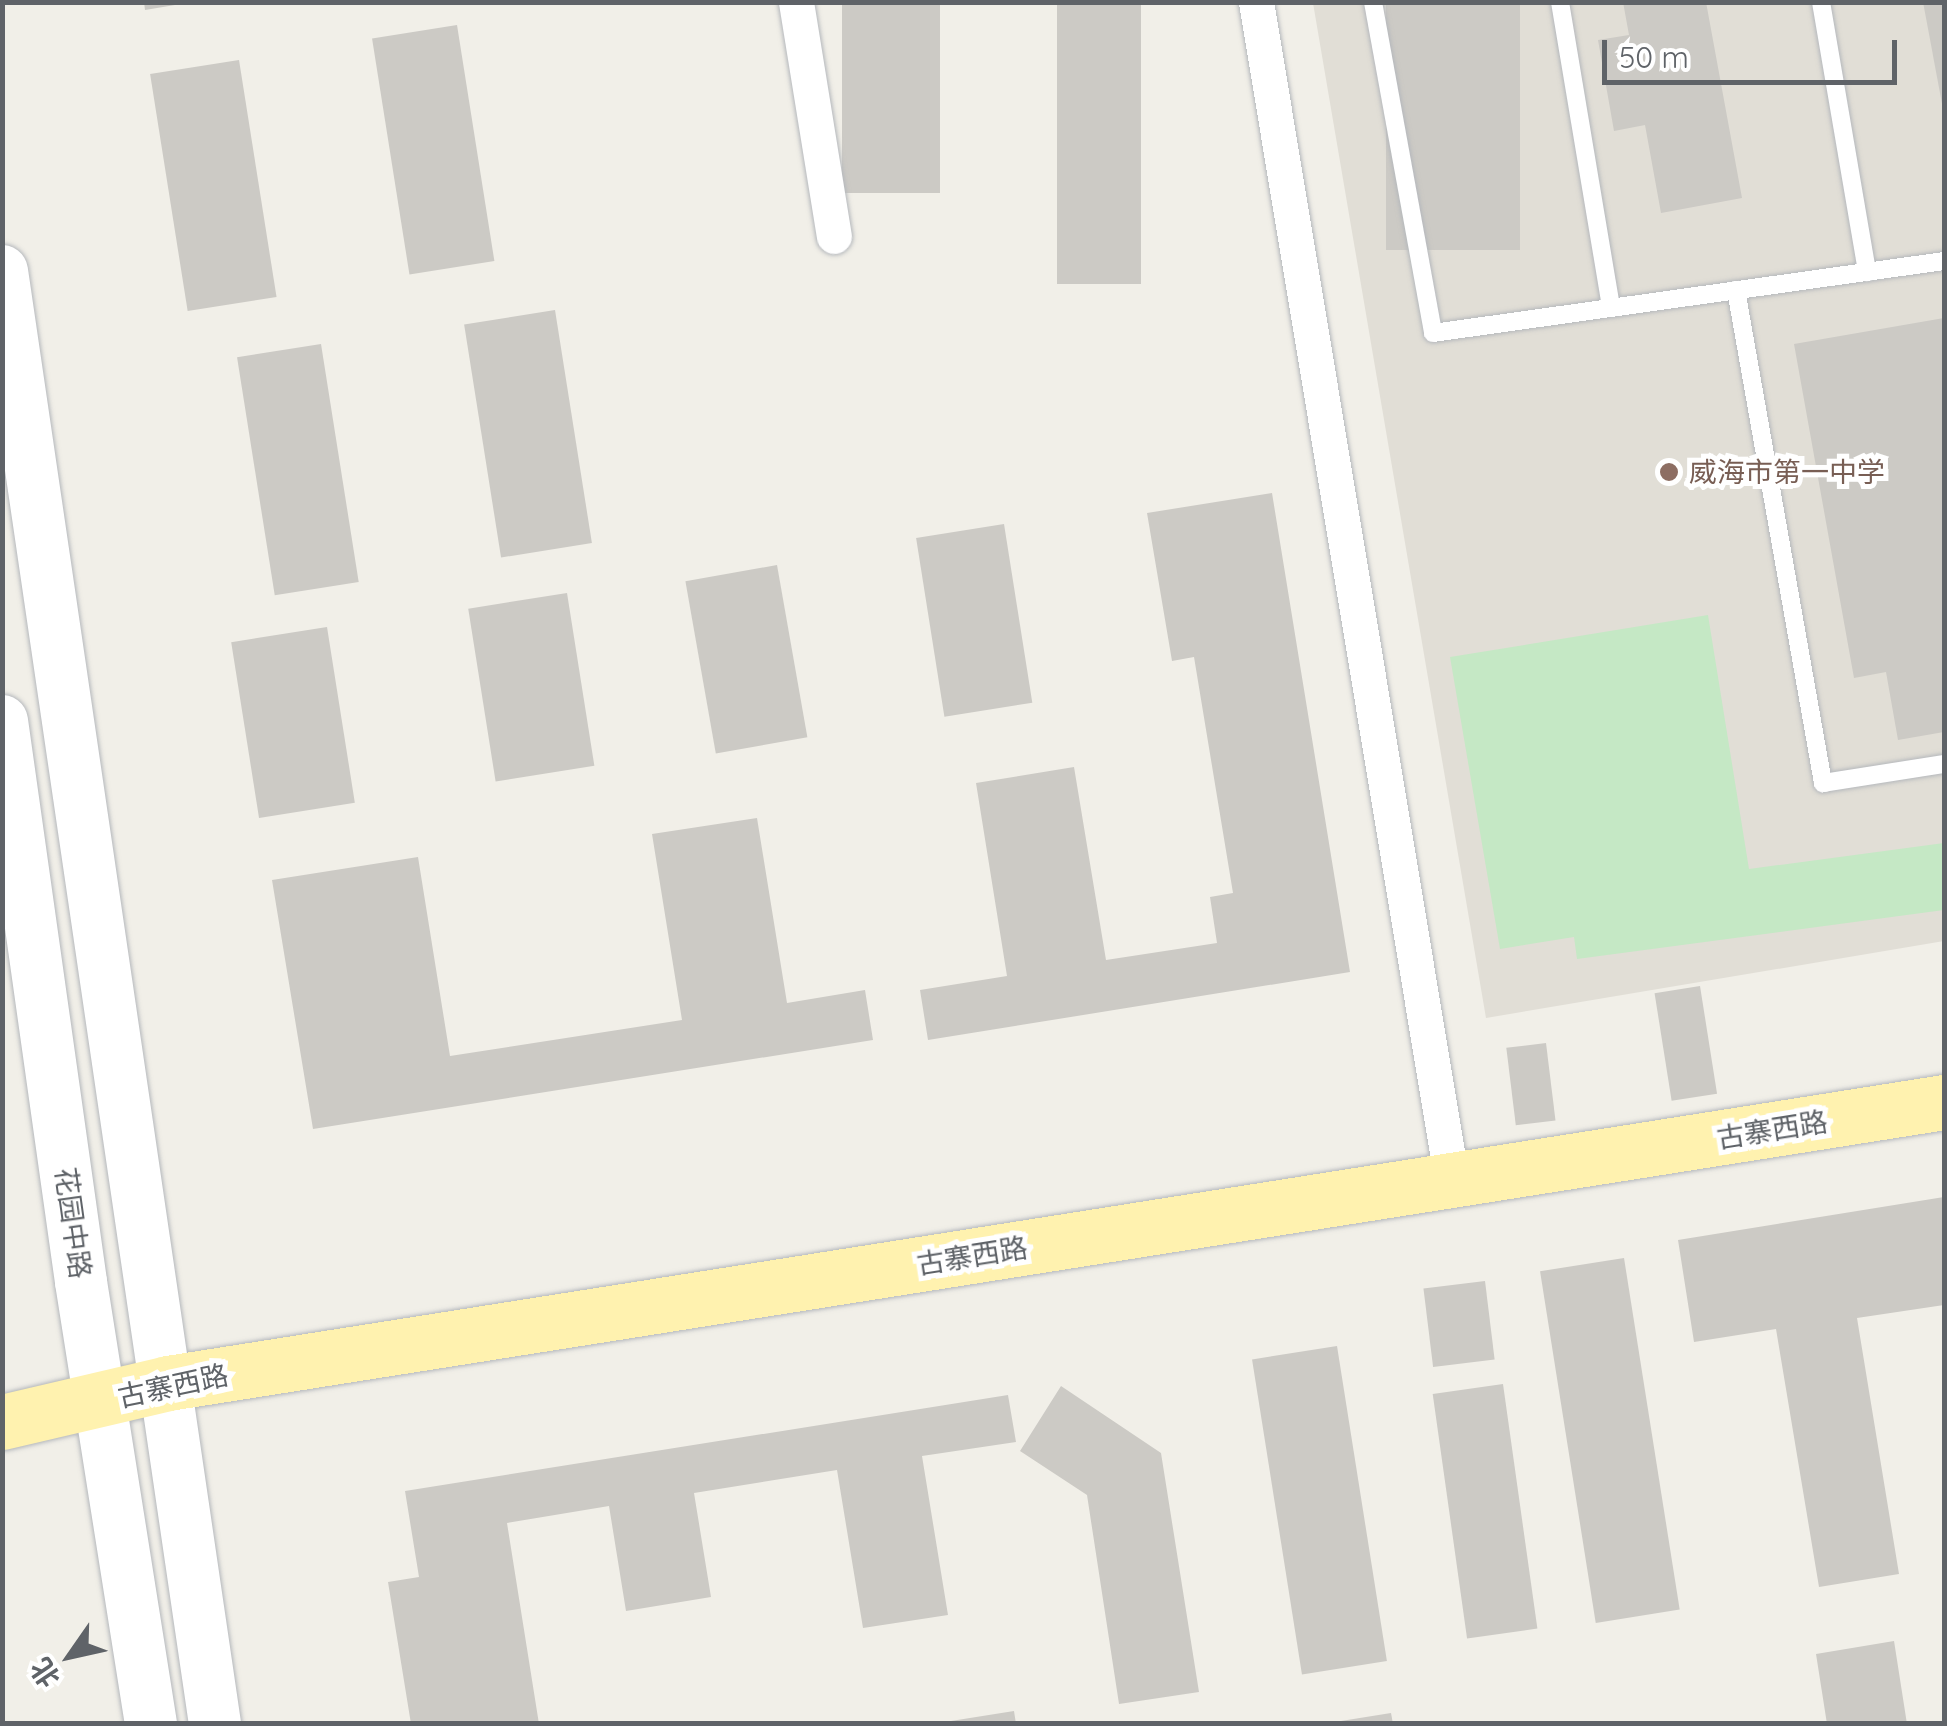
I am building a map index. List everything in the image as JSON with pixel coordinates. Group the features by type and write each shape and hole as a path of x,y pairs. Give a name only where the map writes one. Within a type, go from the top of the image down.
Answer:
{"main road":[{"path":"2,271 216,1724"},
{"name":"花园中路","path":"2,721 152,1724"},
{"name":"古寨西路","path":"2,1422 168,1383 1944,1102"}],"street":[{"path":"796,2 834,236"},
{"path":"1256,2 1452,1182"}],"lane":[{"path":"1373,2 1433,333 1944,261"},
{"path":"1560,2 1612,308"},
{"path":"1821,2 1867,272"},
{"path":"1736,290 1822,783 1944,764"}],"shaded area":[{"name":"威海市第一中学","path":"1313,3 1944,3 1944,941 1486,1018"}],"green space":[{"path":"1708,615 1749,869 1944,843 1944,910 1577,959 1574,937 1500,949 1450,657"}],"building":[{"path":"144,2 175,2 175,5 145,10"},
{"path":"842,2 940,2 940,193 842,193"},
{"path":"1057,2 1141,2 1141,284 1057,284"},
{"path":"1386,2 1520,2 1520,250 1386,250"},
{"path":"1623,2 1706,2 1742,198 1661,213 1645,125 1614,131 1598,40 1629,35"},
{"path":"1923,2 1944,2 1944,109 1943,109"},
{"path":"457,25 494,261 409,275 372,38"},
{"path":"239,60 277,297 188,311 150,74"},
{"path":"555,310 592,543 501,557 464,324"},
{"path":"1944,318 1944,732 1898,740 1886,672 1854,678 1794,344"},
{"path":"321,344 359,582 275,595 237,357"},
{"path":"1272,493 1350,972 928,1040 920,990 1007,976 976,783 1074,767 1106,960 1217,943 1210,897 1233,893 1194,657 1172,661 1147,513"},
{"path":"1004,524 1032,703 944,717 916,538"},
{"path":"777,565 807,737 716,753 685,581"},
{"path":"567,593 594,766 496,781 468,609"},
{"path":"327,627 355,803 259,818 231,642"},
{"path":"757,818 787,1003 865,990 873,1040 313,1129 272,880 418,857 450,1056 682,1020 652,834"},
{"path":"1700,986 1717,1094 1672,1101 1655,993"},
{"path":"1546,1043 1556,1120 1516,1125 1506,1048"},
{"path":"1944,1197 1944,1305 1857,1318 1899,1574 1819,1587 1776,1329 1694,1342 1678,1240"},
{"path":"1624,1258 1680,1610 1596,1623 1540,1271"},
{"path":"1485,1281 1495,1359 1433,1367 1423,1289"},
{"path":"1337,1346 1387,1661 1302,1675 1252,1359"},
{"path":"1503,1384 1537,1629 1467,1638 1433,1394"},
{"path":"1061,1386 1161,1453 1199,1692 1119,1704 1087,1495 1020,1451"},
{"path":"1008,1395 1016,1442 922,1456 948,1615 863,1628 837,1470 694,1493 711,1597 626,1611 609,1506 507,1523 539,1724 411,1724 388,1582 419,1577 405,1491"},
{"path":"1894,1641 1907,1724 1827,1724 1816,1654"},
{"path":"1014,1711 1016,1724 951,1724 951,1721"},
{"path":"1391,1713 1393,1724 1341,1724 1341,1721"}],"place":[{"name":"威海市第一中学","path":"1669,472"}]}
